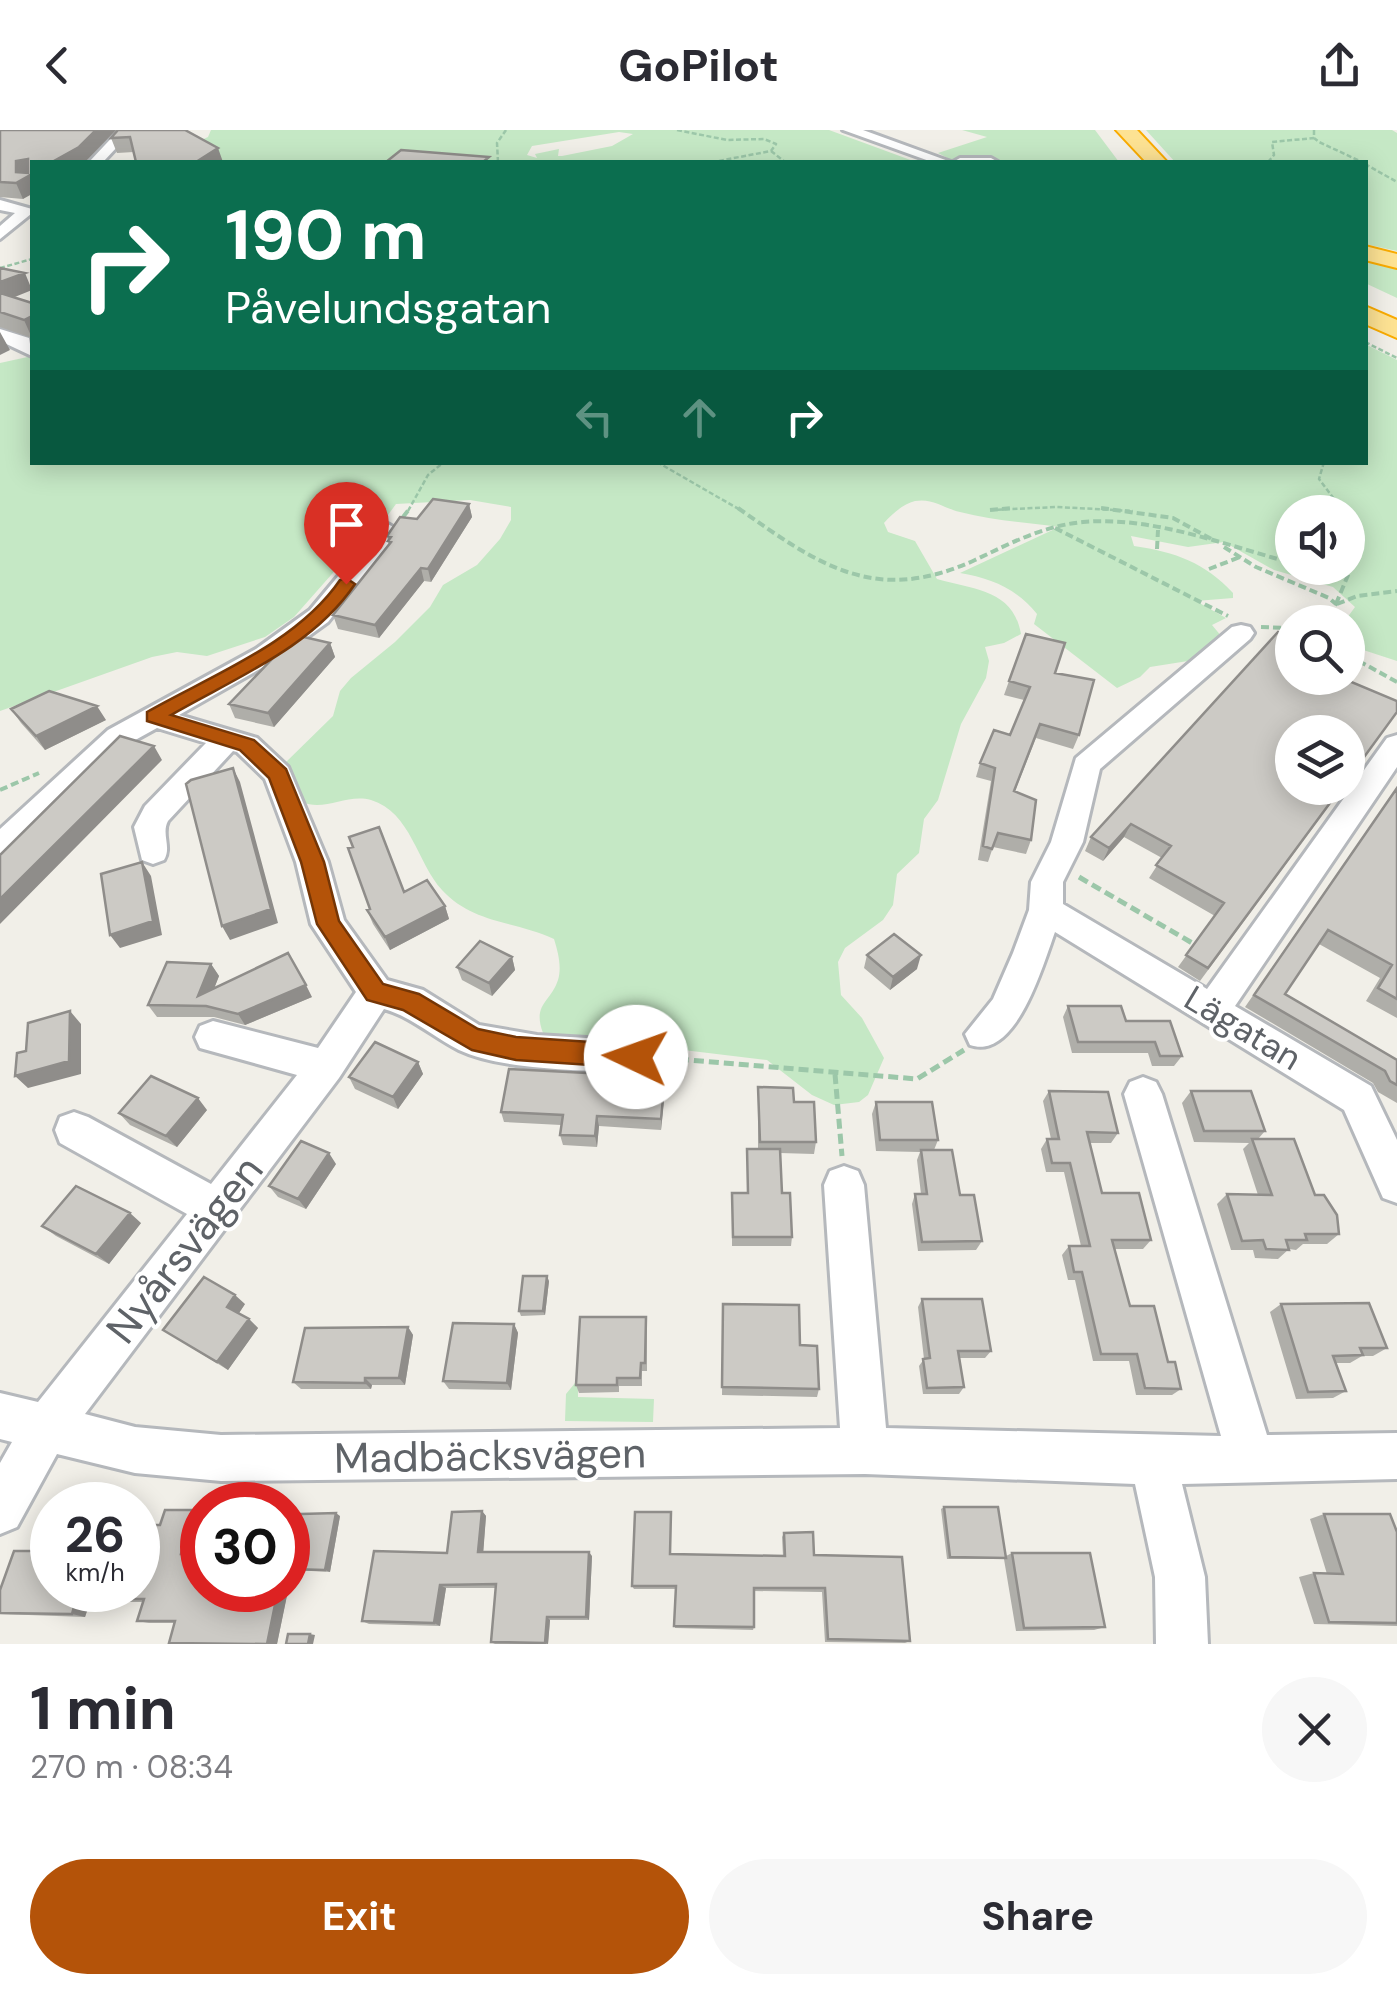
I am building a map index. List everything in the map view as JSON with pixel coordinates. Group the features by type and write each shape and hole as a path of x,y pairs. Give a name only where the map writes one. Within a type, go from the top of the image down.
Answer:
{"highway":[{"path":"1110,130 1136,160"},
{"path":"1126,130 1155,160"},
{"path":"1368,254 1397,261"},
{"path":"1368,292 1397,304"},
{"path":"1368,301 1397,316"},
{"path":"1368,318 1397,331"}],"street":[{"path":"98,160 126,130"},
{"path":"850,130 938,160"},
{"path":"871,130 914,144"},
{"path":"0,205 26,209 22,218 0,234"},
{"path":"0,335 22,342 30,350"},
{"path":"0,848 92,759 154,717 295,636 332,604 358,563 388,531"},
{"path":"983,1034 1006,1009 1046,910 1047,882 1067,842 1086,765 1239,627"},
{"path":"154,717 257,752 278,774 312,862 328,924 376,992 410,1001 472,1039 526,1050 636,1057"},
{"path":"153,852 150,827 156,814 227,739"},
{"path":"1213,1009 1397,745"},
{"name":"Lägatan","path":"1046,910 1397,1122"},
{"name":"Nyårsvägen","path":"0,1510 46,1430 326,1066 376,992"},
{"path":"213,1037 326,1066"},
{"path":"1143,1094 1251,1460"},
{"path":"1358,1098 1397,1184"},
{"path":"74,1130 216,1208"},
{"path":"844,1185 866,1450"},
{"name":"Madbäcksvägen","path":"0,1416 135,1450 220,1458 866,1450 1153,1461 1397,1456"},
{"path":"1153,1461 1182,1593 1182,1644"}],"path":[{"path":"498,160 497,144 506,130"},
{"path":"677,130 727,140 764,139 776,144 770,150 722,160"},
{"path":"1314,130 1314,138"},
{"path":"1270,160 1274,155 1272,142 1314,138 1350,152 1359,160"},
{"path":"770,150 782,160"},
{"path":"1368,167 1397,182"},
{"path":"0,270 30,260"},
{"path":"0,270 9,275"},
{"path":"1368,344 1397,358"},
{"path":"388,531 408,512 423,476 440,465"},
{"path":"663,465 736,506 793,548 832,568 879,581 945,574 1053,527 1096,523 1158,530 1275,559"},
{"path":"1323,465 1320,478 1332,495"},
{"path":"990,510 1051,507 1153,515 1183,522 1264,571 1310,586 1336,604"},
{"path":"1053,527 1239,627"},
{"path":"1157,549 1158,530"},
{"path":"1209,569 1240,557"},
{"path":"1336,604 1344,585"},
{"path":"1336,604 1357,596 1397,591"},
{"path":"1365,664 1397,682"},
{"path":"636,1057 917,1078 983,1034"},
{"path":"835,1074 844,1185"}],"green space":[{"path":"211,130 829,130 911,160 190,160 195,143 208,137","holes":["619,132 633,134 612,146 562,156 558,156 559,149 535,154 537,158 527,155 532,146"]},
{"path":"962,130 1095,130 1118,160 951,160 938,153 987,137"},
{"path":"1146,130 1392,130 1397,133 1397,251 1368,245 1368,160 1173,160"},
{"path":"1368,261 1397,268 1397,298 1368,284"},
{"path":"1368,346 1397,360 1397,661 1365,651 1365,605 1353,605 1326,585 1365,585 1365,495 1275,495 1275,570 1224,542 1188,547 1131,536 1134,546 1176,556 1200,567 1233,593 1233,598 1196,601 1226,618 1212,625 1222,637 1207,658 1150,667 1140,677 1117,688 1034,624 1037,614 1012,591 960,573 1059,527 972,515 921,500 902,507 884,523 888,532 915,541 937,579 978,589 1001,600 1017,619 1021,634 985,647 989,661 986,678 961,724 938,800 924,819 919,853 897,874 893,905 883,920 845,948 838,962 841,995 862,1018 884,1058 868,1095 859,1102 834,1105 812,1095 767,1060 543,1033 541,1009 559,975 554,939 481,916 454,901 433,879 404,827 385,806 362,798 319,805 302,802 284,764 333,716 340,691 351,678 430,607 443,585 477,565 500,539 511,520 511,507 470,500 396,504 385,519 351,523 330,537 331,545 343,559 339,566 294,617 265,637 207,656 177,652 152,657 0,711 0,363 30,356 30,465 1368,465"},
{"path":"575,1383 578,1397 654,1399 653,1422 565,1421 566,1394"}],"building":[{"path":"0,130 96,130 79,147 56,160 30,160 30,175 16,183 0,182","holes":["28,159 28,173 16,172 16,161"]},
{"path":"118,130 185,130 218,148 199,160 136,160 130,137 111,138"},
{"path":"401,150 489,157 485,160 388,160"},
{"path":"0,268 25,273 0,282"},
{"path":"0,293 30,302 30,317 24,320 0,312"},
{"path":"433,499 469,504 428,569 421,568 375,625 333,615 391,542 387,536 400,517 417,519"},
{"path":"362,510 372,512 356,530 346,529"},
{"path":"1026,634 1065,643 1055,673 1094,680 1079,735 1040,724 1014,791 1036,800 1031,840 998,833 992,849 983,846 995,768 980,763 994,730 1010,735 1030,687 1009,681"},
{"path":"295,635 330,643 268,713 229,704"},
{"path":"1275,635 1275,695 1365,695 1365,688 1397,701 1397,712 1365,756 1365,715 1275,715 1275,805 1328,805 1208,968 1186,955 1224,903 1156,865 1171,846 1131,824 1109,848 1091,837"},
{"path":"49,691 97,706 36,736 11,709"},
{"path":"120,736 154,746 0,899 0,855"},
{"path":"233,768 271,909 222,926 186,784"},
{"path":"1397,788 1397,999 1378,988 1392,965 1328,930 1285,994 1397,1060 1397,1085 1385,1071 1254,995"},
{"path":"379,827 404,892 427,880 445,906 385,937 367,910 370,909 348,848 353,847 349,837"},
{"path":"142,862 153,921 110,935 101,874"},
{"path":"894,934 921,955 893,977 867,955"},
{"path":"480,941 512,957 489,983 457,967"},
{"path":"288,953 306,985 238,1014 206,1006 148,1005 167,962 211,964 198,996"},
{"path":"1068,1006 1121,1006 1126,1021 1170,1021 1182,1056 1160,1056 1155,1042 1078,1042"},
{"path":"70,1011 69,1061 15,1076 17,1053 26,1051 28,1023"},
{"path":"375,1042 418,1062 393,1097 349,1077"},
{"path":"509,1069 665,1077 661,1119 597,1116 595,1136 560,1135 563,1115 501,1112"},
{"path":"151,1076 198,1098 166,1136 119,1113"},
{"path":"758,1087 793,1088 794,1102 814,1102 816,1142 760,1142"},
{"path":"1049,1091 1108,1092 1118,1133 1087,1132 1102,1193 1139,1193 1151,1240 1112,1240 1130,1306 1154,1306 1168,1362 1175,1362 1181,1389 1145,1388 1137,1354 1101,1354 1082,1272 1074,1272 1069,1246 1090,1246 1070,1163 1052,1163 1047,1139 1059,1139"},
{"path":"1191,1091 1251,1091 1265,1131 1204,1131"},
{"path":"876,1102 932,1102 938,1140 880,1140"},
{"path":"1252,1139 1294,1139 1315,1195 1324,1195 1337,1215 1339,1234 1305,1234 1307,1240 1286,1240 1289,1250 1266,1249 1263,1240 1242,1241 1227,1194 1272,1195"},
{"path":"301,1141 329,1153 298,1199 269,1186"},
{"path":"747,1149 780,1149 782,1193 790,1193 792,1237 733,1237 732,1193 748,1193"},
{"path":"921,1150 952,1150 960,1195 974,1195 982,1241 922,1242 915,1194 927,1194"},
{"path":"76,1186 130,1213 96,1254 42,1226"},
{"path":"523,1276 547,1276 543,1311 519,1311"},
{"path":"204,1277 235,1295 227,1307 249,1319 217,1362 163,1330"},
{"path":"922,1299 982,1299 991,1351 958,1351 964,1387 927,1388 923,1359 930,1358"},
{"path":"1369,1303 1387,1348 1360,1348 1363,1355 1333,1356 1346,1391 1308,1392 1281,1304"},
{"path":"723,1304 799,1305 800,1345 817,1346 819,1389 722,1387"},
{"path":"580,1317 646,1317 645,1363 641,1363 640,1378 617,1378 617,1385 576,1385"},
{"path":"453,1323 514,1324 507,1383 443,1381"},
{"path":"408,1327 399,1378 365,1378 365,1383 293,1382 305,1328"},
{"path":"944,1507 998,1507 1006,1558 950,1557"},
{"path":"165,1510 180,1510 180,1612 274,1612 267,1644 169,1643 175,1621 137,1621 140,1612 160,1612 160,1525"},
{"path":"482,1511 478,1552 589,1552 586,1617 547,1617 545,1643 491,1642 496,1584 440,1585 434,1623 362,1621 374,1551 447,1553 452,1512"},
{"path":"635,1512 671,1512 670,1554 785,1556 784,1533 813,1532 814,1555 902,1557 910,1641 828,1639 825,1588 754,1588 754,1627 674,1626 676,1586 632,1586"},
{"path":"336,1513 325,1570 310,1570 310,1514"},
{"path":"1324,1514 1390,1514 1397,1532 1397,1623 1329,1622 1314,1573 1343,1574"},
{"path":"14,1551 30,1551 30,1612 72,1614 0,1613 0,1590"},
{"path":"1012,1553 1090,1553 1105,1627 1024,1628"},
{"path":"288,1634 310,1634 308,1644 286,1644"}],"route":[{"path":"346,584 332,604 295,636 154,717 247,745 278,774 312,862 328,924 376,992 410,1001 472,1039 516,1048 636,1057"}]}
